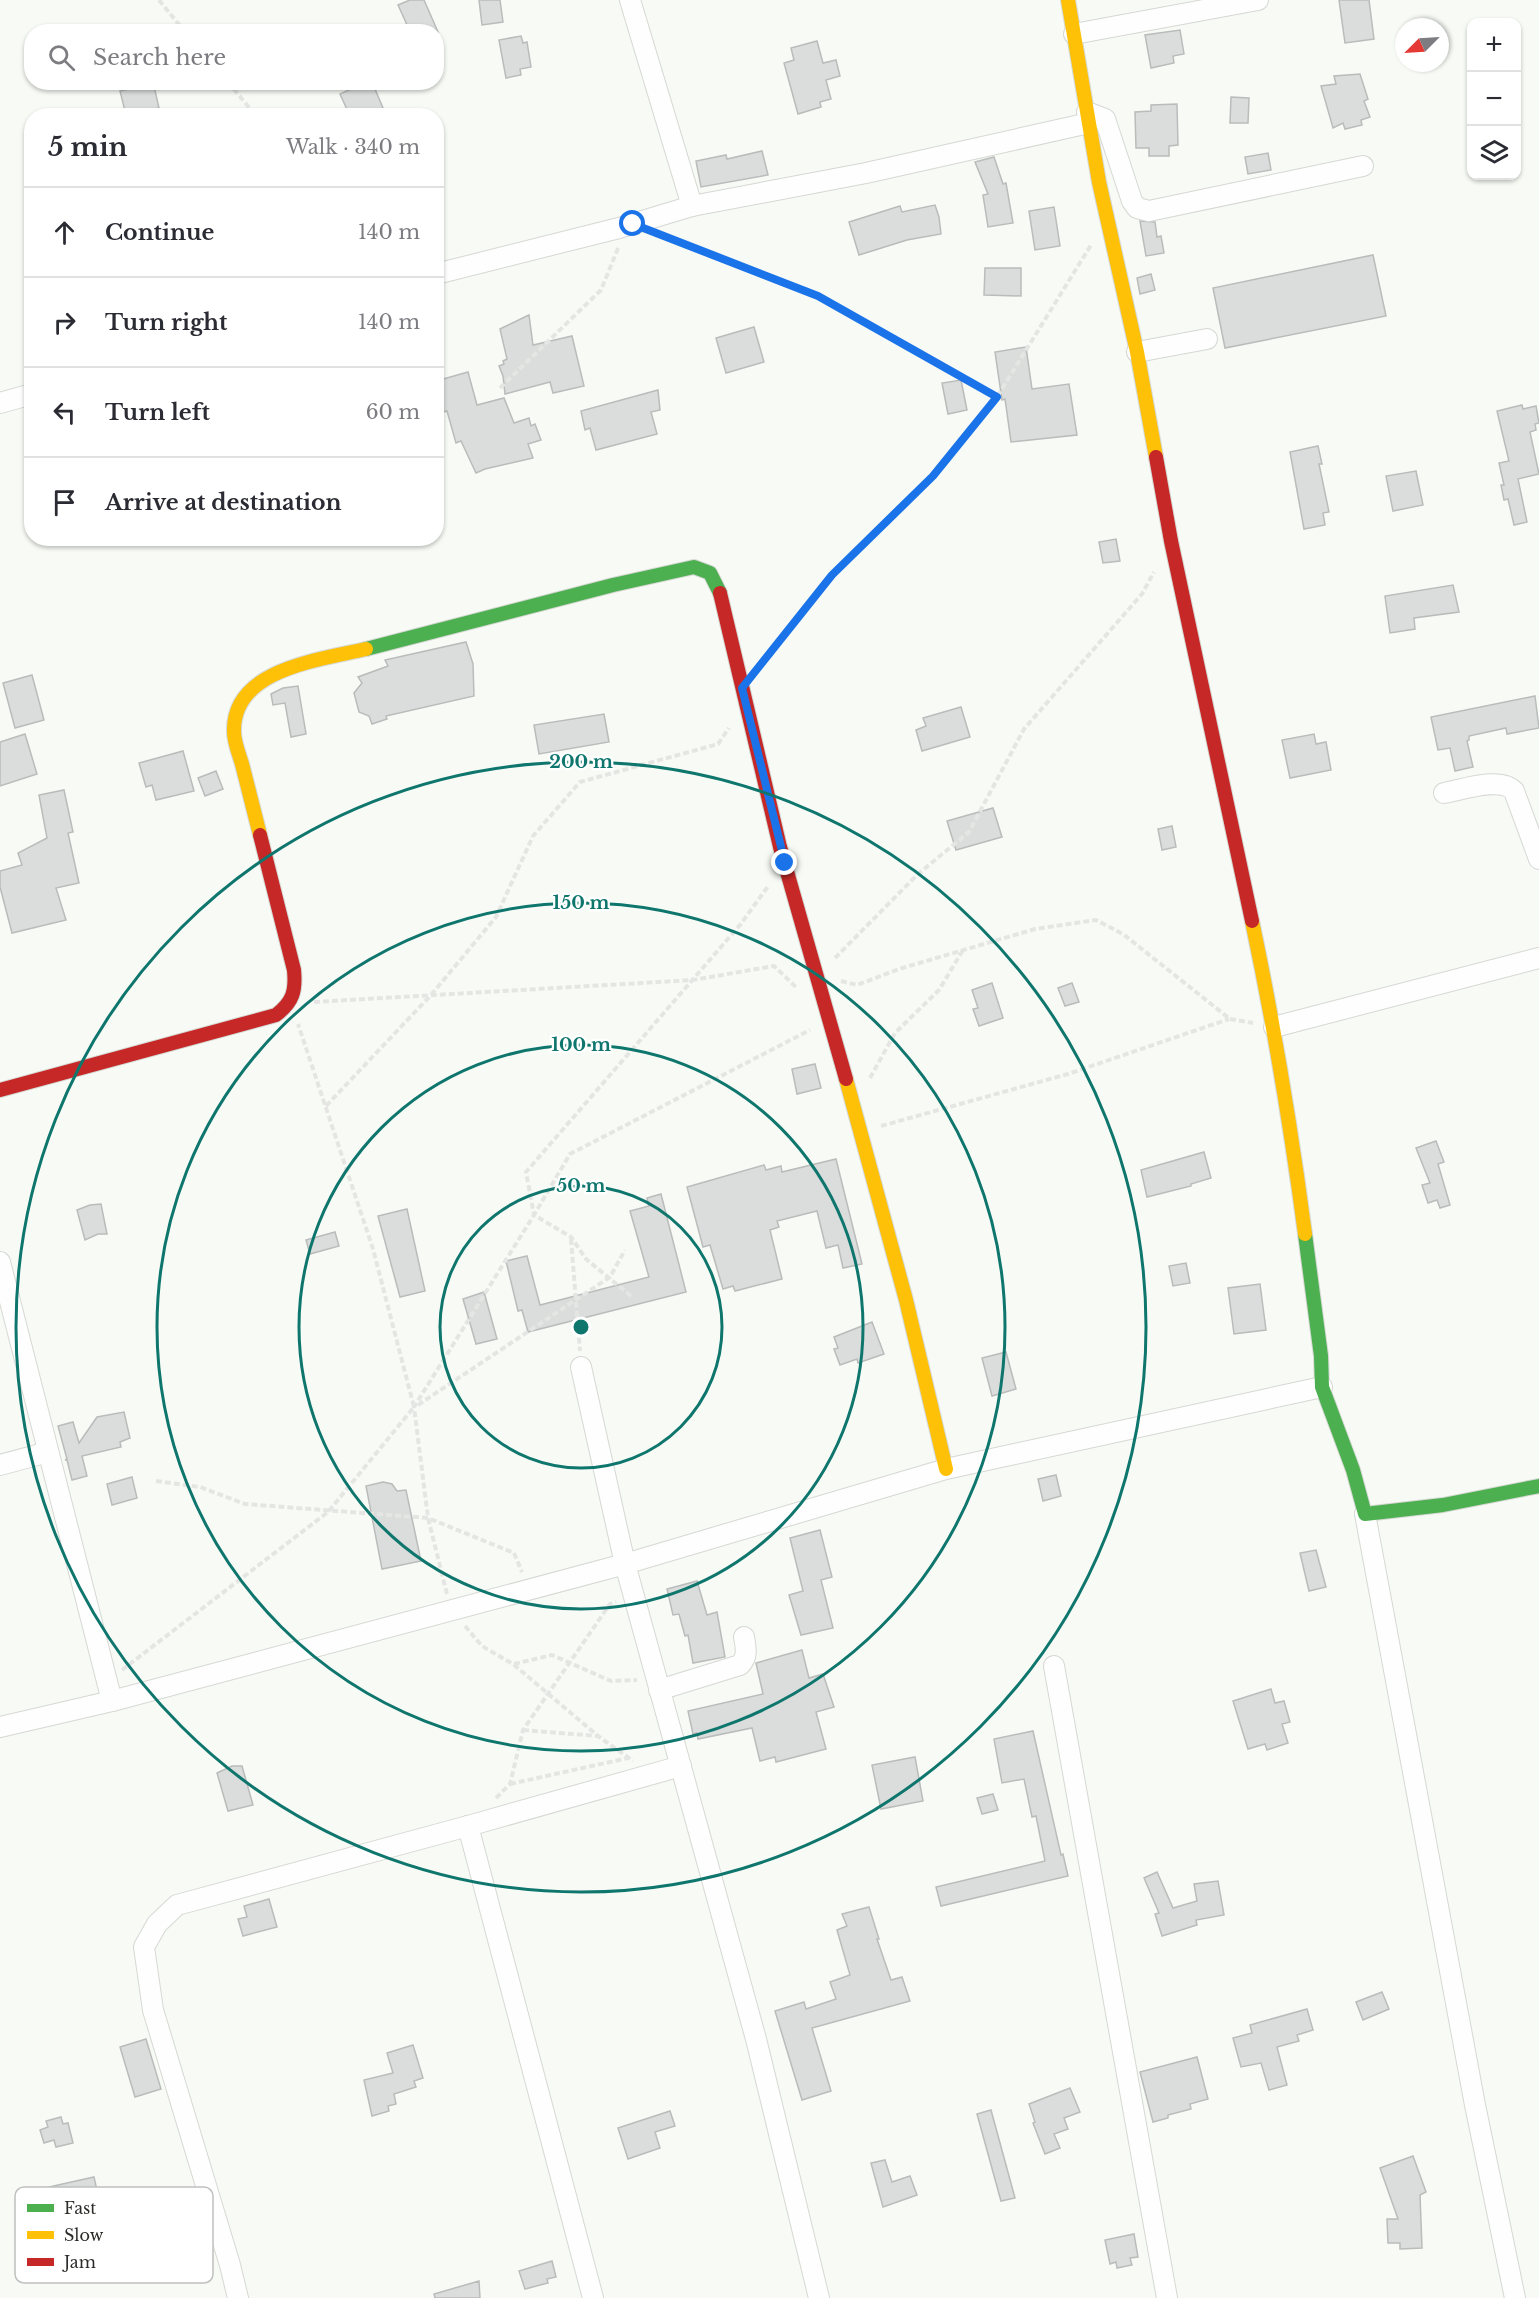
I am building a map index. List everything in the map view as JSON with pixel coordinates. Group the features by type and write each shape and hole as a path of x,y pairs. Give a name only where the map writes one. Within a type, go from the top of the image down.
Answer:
{"street":[{"path":"630,0 692,206"},
{"path":"1068,0 1107,223 1137,352 1171,540 1274,1027 1291,1128 1316,1310 1322,1363 1322,1387 1353,1470 1365,1514 1473,2093 1515,2298"},
{"path":"1074,34 1258,0"},
{"path":"444,272 633,224 692,206 866,173 1088,117 1105,119 1132,201 1137,208 1149,211 1363,166"},
{"path":"1137,352 1207,339"},
{"path":"0,403 24,396"},
{"path":"0,1089 276,1015 292,1004 296,987 294,970 234,732 236,712 244,694 263,680 294,667 613,585 694,567 706,568 714,576 719,588 785,863 906,1300 946,1469"},
{"path":"1444,793 1494,784 1504,783 1509,786 1514,791 1539,859"},
{"path":"1274,1027 1539,958"},
{"path":"0,1262 110,1691"},
{"path":"581,1367 633,1596 756,2039 819,2298"},
{"path":"0,1727 110,1691 451,1610 625,1564 946,1469 1322,1387"},
{"path":"0,1465 48,1452"},
{"path":"1365,1514 1443,1505 1539,1486"},
{"path":"658,1684 740,1665 745,1660 744,1637"},
{"path":"1054,1666 1167,2298"},
{"path":"206,2187 153,2010 144,1947 157,1924 177,1905 681,1766"},
{"path":"468,1826 593,2298"},
{"path":"213,2209 238,2298"}],"path":[{"path":"159,0 178,24"},
{"path":"235,90 249,108"},
{"path":"742,688 832,575 933,476 997,397 1084,253 1107,223"},
{"path":"500,388 602,290 618,247 633,224 818,296 997,397"},
{"path":"817,976 918,874 969,832 1024,729 1142,594 1157,567"},
{"path":"326,1106 431,995 496,917 533,836 580,782 718,744 746,704"},
{"path":"631,1296 586,1259 571,1237 534,1215 526,1172 740,925 785,863"},
{"path":"817,976 857,985 899,969 1035,929 1096,920 1123,934 1230,1019 1274,1027"},
{"path":"869,1080 895,1033 939,990 963,950"},
{"path":"651,1774 598,1736 513,1664 482,1646 451,1610 428,1518 414,1407 373,1249 292,1004 693,980 774,966 798,989"},
{"path":"110,1691 328,1512 414,1407 570,1154 830,1019"},
{"path":"860,1132 1068,1074 1230,1019"},
{"path":"571,1237 581,1367"},
{"path":"414,1407 610,1277 625,1250"},
{"path":"156,1481 200,1487 245,1504 428,1518 514,1553 529,1590"},
{"path":"493,1801 510,1784 523,1730 610,1604 633,1596"},
{"path":"513,1664 552,1654 611,1681 658,1684"},
{"path":"523,1730 598,1736"},
{"path":"510,1784 629,1758"}],"building":[{"path":"410,0 424,0 434,24 407,24 398,5"},
{"path":"479,0 500,0 503,22 482,25"},
{"path":"1339,0 1369,0 1374,39 1345,43"},
{"path":"1180,30 1184,54 1173,56 1174,63 1151,68 1145,35"},
{"path":"521,36 523,43 527,42 531,67 520,69 521,75 506,78 499,40"},
{"path":"817,41 823,63 836,60 840,76 826,80 831,99 820,102 821,107 798,114 784,63 794,60 791,48"},
{"path":"1360,74 1368,99 1364,101 1370,117 1361,120 1362,125 1345,129 1343,123 1333,128 1321,86 1336,84 1334,76"},
{"path":"155,90 159,108 124,108 120,91"},
{"path":"349,90 375,90 383,108 346,108 340,94"},
{"path":"1231,97 1249,98 1248,123 1230,123"},
{"path":"1177,104 1178,145 1169,146 1169,156 1149,156 1149,148 1136,148 1135,112 1151,111 1151,105"},
{"path":"762,151 768,175 701,187 696,161 726,155 727,159"},
{"path":"1268,153 1271,170 1248,174 1245,157"},
{"path":"994,157 1003,184 1006,183 1013,223 988,227 983,195 988,194 975,162"},
{"path":"935,205 941,234 907,240 859,255 849,222 900,206 902,212"},
{"path":"1054,207 1060,246 1035,250 1029,211"},
{"path":"1140,221 1155,222 1157,237 1161,236 1164,253 1146,256"},
{"path":"1373,255 1386,316 1225,348 1213,288"},
{"path":"985,268 1021,268 1021,296 984,295"},
{"path":"1151,274 1155,290 1140,294 1137,278"},
{"path":"529,315 533,345 572,336 584,386 553,393 550,382 505,394 503,376 499,366 507,359 500,329"},
{"path":"754,327 764,362 726,373 716,338"},
{"path":"1026,347 1032,389 1069,384 1077,435 1011,442 995,352"},
{"path":"468,372 477,405 504,398 514,423 529,418 531,426 535,424 541,440 528,444 533,458 476,473 461,441 456,443 447,411 444,412 444,379"},
{"path":"961,380 967,410 948,414 942,383"},
{"path":"658,390 660,410 651,412 657,434 596,450 590,428 585,430 581,411"},
{"path":"1522,405 1523,409 1536,406 1539,423 1535,424 1536,430 1530,432 1539,474 1518,479 1527,522 1514,525 1508,499 1504,500 1501,485 1504,485 1499,463 1509,461 1497,411"},
{"path":"1318,446 1322,464 1319,464 1329,512 1323,513 1325,525 1304,529 1290,452"},
{"path":"1416,471 1423,505 1393,511 1386,476"},
{"path":"1116,539 1120,561 1103,563 1099,542"},
{"path":"1453,585 1459,612 1414,618 1415,629 1390,633 1385,596"},
{"path":"466,642 473,664 474,696 386,716 387,719 372,724 369,716 359,712 354,693 362,683 358,677 388,666 385,660"},
{"path":"32,675 44,720 15,728 3,683"},
{"path":"298,686 306,734 291,737 285,703 273,705 271,694 283,688"},
{"path":"1535,696 1539,728 1507,734 1506,728 1469,736 1467,741 1473,767 1455,771 1450,748 1438,750 1431,717"},
{"path":"961,707 970,737 922,751 916,730 926,726 923,718"},
{"path":"604,714 609,742 539,754 534,725"},
{"path":"25,734 37,774 0,786 0,742"},
{"path":"1314,734 1316,744 1326,742 1331,770 1290,778 1282,740"},
{"path":"183,751 194,791 156,800 152,785 146,787 139,763"},
{"path":"216,771 223,789 205,796 198,778"},
{"path":"64,790 73,832 68,833 79,883 56,888 66,920 12,933 0,887 0,871 22,865 18,853 47,838 39,795"},
{"path":"993,808 1002,837 956,850 947,821"},
{"path":"1172,826 1176,847 1162,850 1158,829"},
{"path":"992,983 1003,1018 979,1026 973,1009 978,1008 972,990"},
{"path":"1072,983 1079,1002 1065,1006 1058,988"},
{"path":"815,1064 821,1088 797,1094 792,1069"},
{"path":"1436,1141 1444,1162 1438,1164 1450,1205 1440,1208 1437,1200 1428,1203 1422,1185 1430,1183 1416,1148"},
{"path":"1204,1152 1211,1178 1191,1184 1191,1186 1147,1197 1141,1170"},
{"path":"836,1159 862,1264 843,1268 838,1245 826,1248 817,1211 777,1221 779,1227 770,1230 782,1279 735,1291 733,1286 723,1289 710,1245 703,1247 687,1187 764,1165 766,1170 781,1166 782,1172"},
{"path":"661,1194 686,1292 528,1332 522,1310 518,1311 506,1261 527,1256 540,1305 649,1277 630,1211 649,1206 647,1198"},
{"path":"101,1204 107,1234 98,1234 85,1240 77,1210"},
{"path":"407,1209 425,1291 400,1297 378,1216"},
{"path":"335,1232 339,1246 310,1254 306,1240"},
{"path":"1186,1263 1190,1283 1173,1286 1169,1266"},
{"path":"1260,1284 1266,1330 1234,1334 1228,1288"},
{"path":"484,1292 497,1339 476,1344 463,1299"},
{"path":"872,1322 884,1354 858,1363 857,1359 840,1365 834,1349 838,1348 834,1337"},
{"path":"1006,1352 1016,1389 992,1396 982,1358"},
{"path":"124,1412 130,1438 120,1442 121,1447 82,1456 87,1476 72,1480 58,1426 73,1422 79,1443 97,1417"},
{"path":"1056,1475 1061,1496 1043,1501 1038,1479"},
{"path":"132,1477 137,1498 112,1505 107,1484"},
{"path":"383,1482 392,1484 397,1491 406,1490 421,1561 382,1569 366,1486"},
{"path":"820,1530 832,1577 821,1580 833,1628 801,1635 789,1595 803,1591 790,1538"},
{"path":"1316,1550 1326,1587 1309,1591 1300,1553"},
{"path":"697,1581 707,1615 717,1612 725,1657 693,1663 688,1635 685,1636 679,1614 673,1615 667,1589"},
{"path":"802,1650 809,1678 823,1674 834,1707 816,1712 826,1749 776,1762 775,1757 760,1761 752,1728 698,1739 697,1733 693,1734 688,1711 763,1694 756,1663"},
{"path":"1271,1689 1275,1703 1284,1701 1290,1722 1282,1724 1288,1743 1267,1750 1265,1744 1248,1749 1233,1701"},
{"path":"1033,1731 1061,1855 1063,1854 1068,1876 941,1906 936,1887 1045,1861 1036,1816 1032,1817 1024,1779 1002,1783 994,1739"},
{"path":"915,1757 923,1801 881,1809 872,1765"},
{"path":"232,1766 242,1766 253,1805 228,1811 217,1773"},
{"path":"993,1794 998,1810 982,1814 977,1798"},
{"path":"1157,1872 1173,1908 1197,1901 1194,1884 1218,1881 1224,1915 1196,1920 1197,1925 1162,1936 1155,1914 1159,1913 1144,1878"},
{"path":"269,1899 277,1927 243,1936 238,1919 247,1917 244,1906"},
{"path":"869,1907 891,1980 902,1977 910,2001 812,2028 831,2091 802,2100 775,2011 804,2002 806,2009 836,1999 830,1982 850,1975 837,1930 847,1926 842,1914"},
{"path":"1382,1992 1389,2009 1363,2020 1356,2002"},
{"path":"1307,2009 1313,2030 1297,2035 1299,2041 1277,2047 1287,2085 1269,2090 1261,2063 1241,2067 1233,2038 1252,2033 1250,2025"},
{"path":"146,2039 161,2089 135,2097 120,2047"},
{"path":"413,2045 423,2078 414,2081 416,2087 394,2094 396,2104 388,2106 389,2111 372,2116 364,2080 393,2073 387,2053"},
{"path":"1197,2057 1208,2099 1190,2104 1191,2109 1153,2122 1140,2072"},
{"path":"1070,2088 1080,2112 1064,2118 1068,2129 1054,2134 1060,2148 1045,2154 1033,2123 1035,2122 1029,2104"},
{"path":"991,2110 1015,2198 1001,2201 977,2114"},
{"path":"670,2111 675,2126 655,2132 660,2148 628,2159 618,2128"},
{"path":"61,2117 63,2124 68,2123 73,2143 56,2147 54,2140 44,2143 40,2130 48,2127 46,2121"},
{"path":"1413,2156 1426,2192 1420,2195 1422,2248 1400,2249 1400,2243 1388,2243 1387,2219 1398,2219 1380,2168"},
{"path":"885,2160 892,2182 910,2176 917,2195 883,2207 871,2163"},
{"path":"94,2177 96,2187 49,2187"},
{"path":"1134,2234 1138,2257 1130,2258 1132,2265 1117,2268 1116,2262 1110,2264 1105,2240"},
{"path":"552,2261 556,2277 547,2279 548,2283 525,2289 519,2271"},
{"path":"479,2281 480,2298 435,2298 434,2294"}],"traffic: fast":[{"path":"366,649 613,585 694,567 710,573 720,593"},
{"path":"1305,1234 1321,1356 1322,1387 1353,1470 1365,1514 1443,1505 1539,1486"}],"traffic: slow":[{"path":"1068,0 1099,182 1137,352 1156,457"},
{"path":"260,835 235,740 237,711 247,694 262,681 282,671 303,663 366,649"},
{"path":"1252,921 1282,1077 1305,1234"},
{"path":"846,1079 906,1300 946,1469"}],"traffic: jam":[{"path":"1156,457 1171,541 1252,921"},
{"path":"720,593 780,847 846,1079"},
{"path":"0,1090 276,1015 282,1010 292,996 294,970 260,835"}],"route":[{"path":"633,224 818,296 997,397 933,476 832,575 742,688 785,863"}]}
